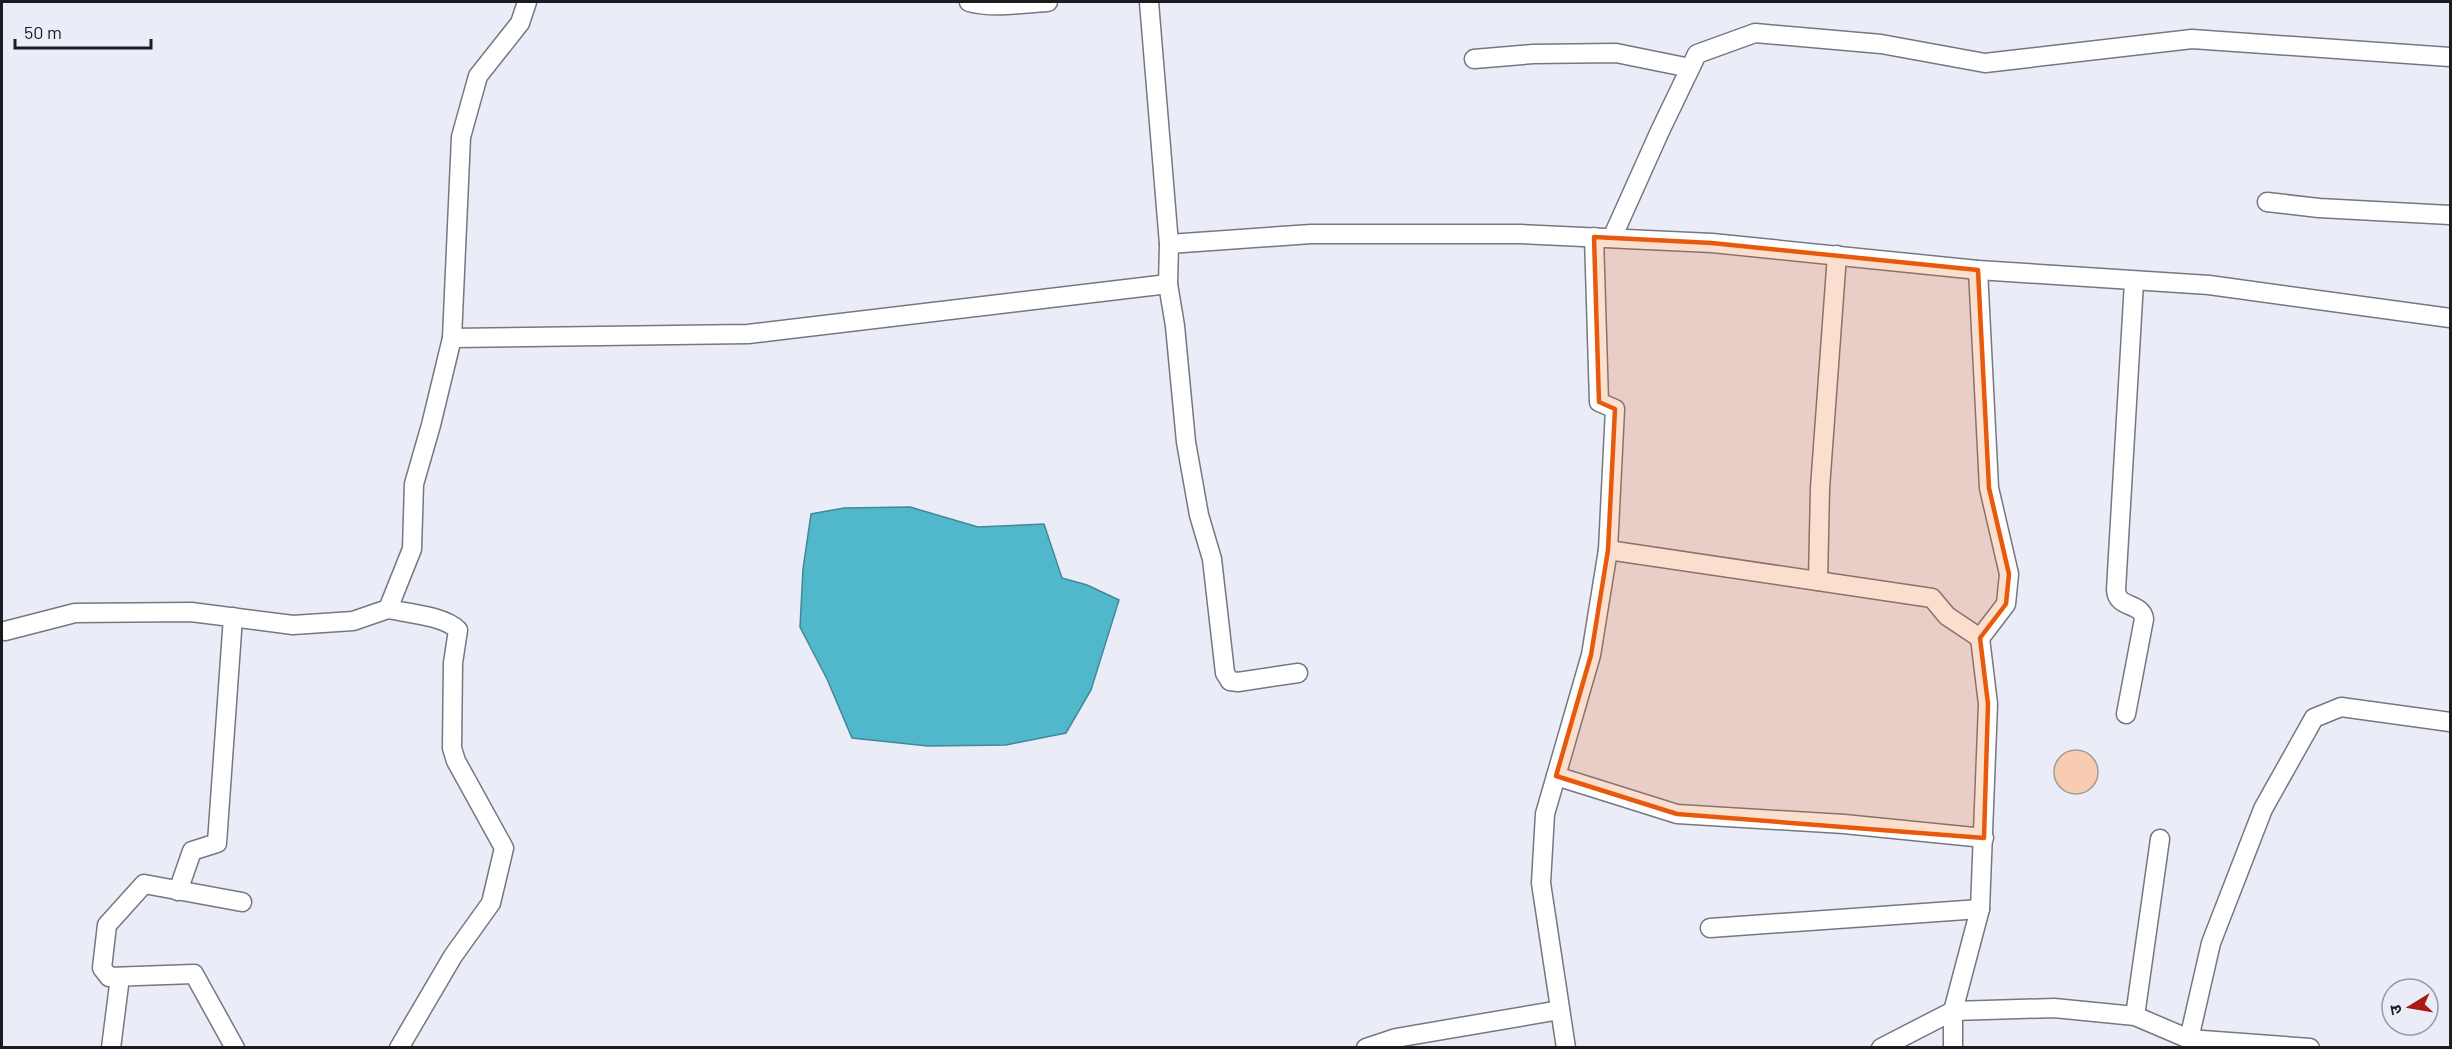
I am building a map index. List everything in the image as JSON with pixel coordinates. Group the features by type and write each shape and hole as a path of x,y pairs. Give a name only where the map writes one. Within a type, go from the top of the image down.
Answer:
{"street":[{"path":"388,609 412,549 414,484 431,426 452,338 461,137 478,76 520,23 527,2"},
{"path":"969,2 1000,5 1048,2"},
{"path":"1149,2 1169,244 1168,284 1175,326 1186,441 1199,515 1212,559 1225,673 1230,681 1238,682 1298,673"},
{"path":"1566,1047 1541,883 1545,814 1592,655 1608,550 1615,409 1599,402 1603,238 1697,54 1755,33 1881,44 1985,63 2192,39 2451,57"},
{"path":"1474,59 1533,54 1616,53 1690,68"},
{"path":"2267,202 2319,208 2451,215"},
{"path":"1169,244 1311,234 1520,234 1712,243 1978,270 2134,282 2209,285 2451,318"},
{"path":"1818,581 1820,488 1837,255"},
{"path":"1953,1047 1953,1011 1980,909 1988,704 1980,638 2006,604 2009,574 1989,488 1978,270"},
{"path":"2126,714 2144,619 2140,609 2120,602 2116,597 2134,282"},
{"path":"452,338 748,334 1168,284"},
{"path":"1608,550 1932,598 1947,616 1980,638"},
{"path":"4,631 75,613 192,612 293,625 353,621 388,609 439,620 453,625 458,630 453,663 452,748 456,761 504,848 491,903 453,956 399,1047"},
{"path":"178,891 192,851 217,843 233,617"},
{"path":"2189,1039 2211,944 2264,809 2314,718 2341,707 2451,722"},
{"path":"1556,776 1677,814 1844,824 1984,838"},
{"path":"2134,1016 2160,839"},
{"path":"235,1047 194,974 109,977 102,968 107,925 144,884 242,902"},
{"path":"1710,928 1980,909"},
{"path":"111,1047 120,976"},
{"path":"1881,1047 1953,1011 2054,1008 2134,1016 2189,1039 2310,1047"},
{"path":"1366,1047 1396,1038 1560,1010"}],"highlighted area":[{"path":"1594,237 1712,243 1978,270 1989,488 2009,574 2006,604 1980,638 1988,704 1984,838 1677,814 1556,776 1591,655 1608,550 1615,409 1599,402"}],"water":[{"path":"910,507 978,527 1044,524 1062,578 1087,585 1119,600 1091,690 1066,733 1006,745 928,746 852,738 827,679 800,627 803,569 811,514 844,508"}],"building":[{"path":"2076,750 2085,751 2092,756 2097,763 2097,781 2092,788 2085,793 2076,794 2067,793 2060,788 2055,781 2054,772 2055,763 2060,756 2067,751"}]}
